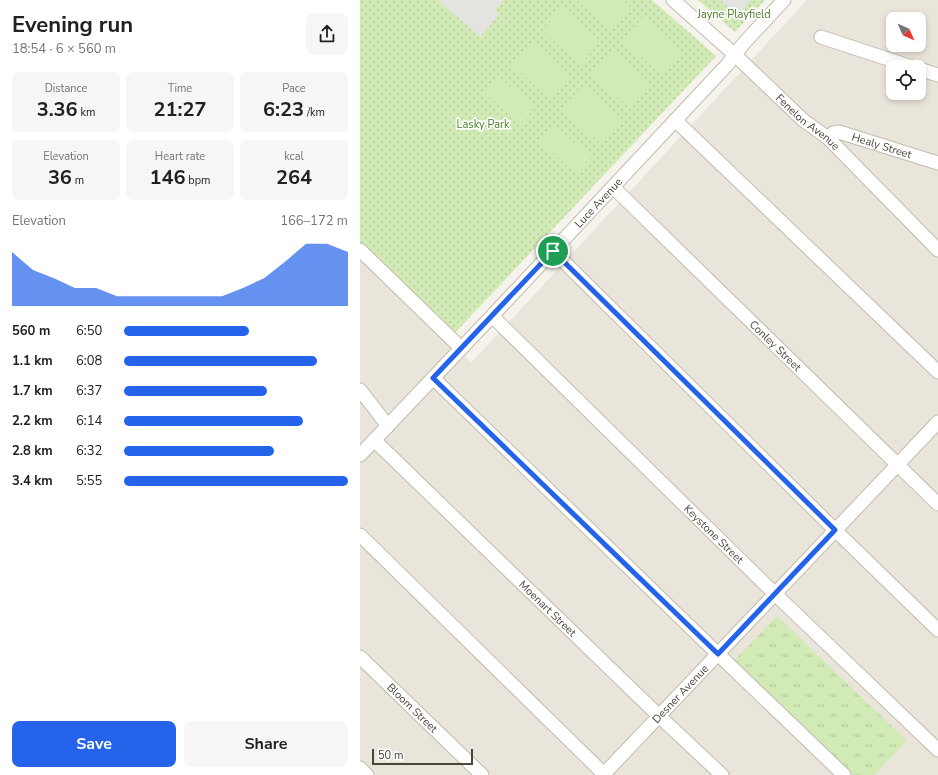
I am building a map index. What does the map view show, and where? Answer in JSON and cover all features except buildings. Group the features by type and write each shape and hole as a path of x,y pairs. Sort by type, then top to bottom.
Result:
{"street":[{"name":"Fenelon Avenue","path":"673,0 735,55 803,120 828,138 938,250"},
{"name":"Luce Avenue","path":"360,455 613,187 784,0"},
{"path":"821,37 891,60"},
{"path":"926,71 938,75"},
{"path":"675,120 938,372"},
{"name":"Healy Street","path":"828,138 833,133 839,132 938,163"},
{"name":"Conley Street","path":"613,187 938,504"},
{"path":"360,250 461,348"},
{"path":"553,251 938,630"},
{"name":"Keystone Street","path":"492,316 775,594 938,750"},
{"path":"433,378 844,775"},
{"path":"360,390 388,426"},
{"name":"Desner Avenue","path":"604,775 938,422"},
{"name":"Moenart Street","path":"374,440 722,775"},
{"path":"360,535 604,775"},
{"name":"Bloom Street","path":"360,657 482,775"},
{"path":"360,768 367,775"}],"shaded area":[{"path":"438,0 504,0 495,10 500,14 480,37"},
{"path":"720,0 751,0 736,15"},
{"path":"807,0 938,0 938,775 360,775 360,257 471,363"}],"green space":[{"name":"Lasky Park","path":"360,0 652,0 716,56 453,335 360,245"},
{"path":"576,0 623,0 631,7 610,30"},
{"name":"Jayne Playfield","path":"698,0 765,0 735,32"},
{"path":"562,8 601,41 580,65 542,31"},
{"path":"643,17 681,51 661,75 622,40"},
{"path":"532,42 570,75 550,99 511,65"},
{"path":"612,51 651,85 630,109 592,75"},
{"path":"499,76 535,108 520,125 484,93"},
{"path":"582,86 621,120 600,143 561,109"},
{"path":"555,125 591,157 576,174 540,142"},
{"path":"777,616 907,741 874,775 850,775 733,662"}],"route":[{"path":"553,251 835,530 718,654 433,378 553,251"}]}
